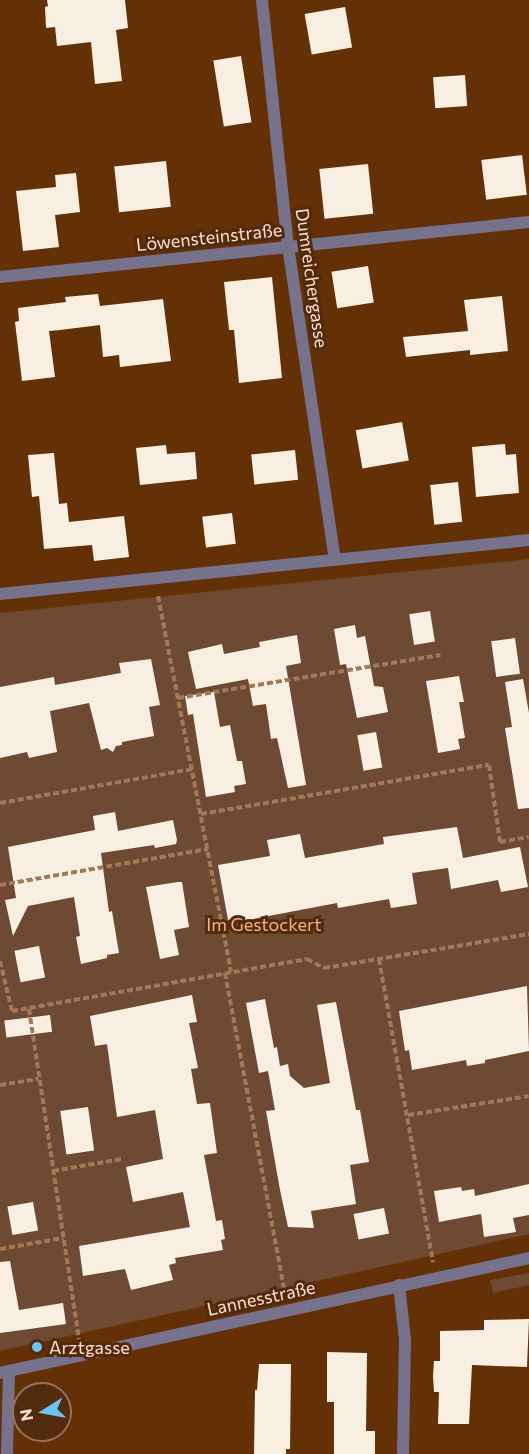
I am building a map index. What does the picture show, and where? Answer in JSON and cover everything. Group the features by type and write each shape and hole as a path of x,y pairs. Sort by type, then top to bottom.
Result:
{"street":[{"name":"Dumreichergasse","path":"262,0 288,246 335,560"},
{"name":"Löwensteinstraße","path":"0,277 529,222"},
{"path":"0,594 529,540"},
{"name":"Lannesstraße","path":"5,1372 529,1258"},
{"path":"399,1285 405,1339 402,1454"},
{"path":"5,1372 8,1454"}],"path":[{"path":"154,577 231,972"},
{"path":"178,698 440,655"},
{"path":"201,814 489,765 500,842 529,837"},
{"path":"0,803 192,769"},
{"path":"0,885 207,849"},
{"path":"0,961 12,1011 307,959 324,968 529,934"},
{"path":"379,959 435,1277"},
{"path":"225,973 287,1310"},
{"path":"29,1009 82,1356"},
{"path":"0,1085 39,1079"},
{"path":"408,1115 529,1096"},
{"path":"53,1171 122,1159"},
{"path":"0,1249 63,1238"}],"green space":[{"name":"Im Gestockert","path":"529,559 529,1234 0,1351 0,613"},
{"path":"529,1273 529,1285 493,1293 490,1280"}],"building":[{"path":"47,0 125,0 128,28 116,30 122,81 95,84 91,42 57,46 55,27 46,28"},
{"path":"345,7 352,47 312,54 305,14"},
{"path":"241,56 251,122 224,127 213,60"},
{"path":"465,75 467,106 435,108 433,77"},
{"path":"522,155 527,195 486,200 481,160"},
{"path":"166,161 171,207 119,212 114,166"},
{"path":"368,164 373,214 324,219 319,169"},
{"path":"76,173 80,212 55,215 59,247 23,251 16,191 56,187 55,175"},
{"path":"368,266 374,303 337,308 331,272"},
{"path":"272,277 282,378 239,383 234,330 229,330 224,282"},
{"path":"98,294 100,306 163,299 171,361 120,367 119,355 103,357 100,325 49,331 55,377 22,381 15,322 19,321 18,308 66,302 65,297"},
{"path":"502,296 508,351 470,355 470,350 406,357 403,337 468,331 464,300"},
{"path":"402,422 409,460 362,469 356,430"},
{"path":"505,444 506,455 516,454 519,493 476,497 472,447"},
{"path":"166,445 167,454 195,452 197,479 140,485 136,448"},
{"path":"295,450 298,480 254,484 251,455"},
{"path":"54,453 59,504 67,503 69,522 124,516 129,557 94,561 92,545 44,549 39,496 32,497 28,455"},
{"path":"458,482 462,522 434,525 430,485"},
{"path":"232,513 236,544 206,547 202,517"},
{"path":"430,611 435,642 414,645 409,614"},
{"path":"355,625 357,638 365,636 374,686 383,687 388,712 357,718 346,664 340,665 334,629"},
{"path":"297,635 301,663 286,666 306,785 288,788 277,738 271,739 266,704 253,706 248,679 196,689 188,652 222,644 224,654 260,647 259,642"},
{"path":"515,638 520,674 496,677 491,641"},
{"path":"151,659 160,705 149,707 154,736 122,742 122,745 116,746 113,752 107,748 101,750 89,703 50,711 57,752 29,758 27,752 0,758 0,687 54,677 55,685 121,673 119,663"},
{"path":"459,676 464,702 459,702 465,738 458,739 460,749 438,753 426,681"},
{"path":"523,679 529,713 529,808 518,809 505,728 512,727 505,682"},
{"path":"214,692 220,727 230,725 237,761 242,761 246,784 234,786 235,792 206,797 193,714 188,715 185,696"},
{"path":"376,732 382,767 364,771 357,735"},
{"path":"115,812 118,831 173,820 177,840 176,844 155,848 154,845 101,853 109,912 112,911 119,953 81,964 76,937 80,936 74,897 28,906 13,936 5,900 16,898 8,847 95,830 93,816"},
{"path":"457,827 463,858 520,847 528,887 501,892 498,880 451,889 448,868 412,873 417,904 391,908 389,899 338,908 337,903 237,922 237,918 228,920 218,865 270,856 267,840 300,834 305,858 384,844 383,837"},
{"path":"182,882 189,927 174,930 179,955 160,959 146,887"},
{"path":"39,946 45,977 21,982 14,951"},
{"path":"527,986 529,1051 467,1066 466,1060 412,1070 409,1050 405,1051 399,1011"},
{"path":"192,995 197,1022 189,1023 198,1068 191,1069 197,1104 210,1103 217,1153 204,1155 216,1221 222,1220 225,1239 221,1240 223,1250 175,1258 176,1263 169,1265 173,1280 131,1290 125,1269 83,1276 79,1246 190,1227 183,1192 133,1202 126,1167 163,1159 155,1110 117,1117 107,1044 95,1046 90,1016"},
{"path":"265,999 274,1048 277,1047 280,1066 288,1064 290,1076 304,1088 330,1083 317,1005 336,1002 356,1110 360,1110 369,1162 350,1165 356,1204 311,1211 314,1228 288,1227 280,1190 266,1111 275,1110 268,1071 259,1073 246,1003"},
{"path":"50,1015 52,1032 6,1037 4,1021"},
{"path":"88,1107 94,1151 66,1154 60,1111"},
{"path":"529,1184 529,1215 513,1218 516,1232 484,1237 481,1214 439,1222 434,1191 461,1187 462,1191 474,1189 475,1196"},
{"path":"33,1202 38,1231 12,1235 7,1207"},
{"path":"384,1208 389,1234 359,1239 354,1214"},
{"path":"10,1261 19,1310 63,1303 66,1324 0,1333 0,1262"},
{"path":"529,1319 527,1367 472,1365 469,1424 438,1424 439,1392 434,1392 433,1376 434,1361 440,1361 440,1331 484,1330 484,1320"},
{"path":"327,1352 367,1353 366,1431 375,1431 375,1454 334,1454 334,1402 327,1402"},
{"path":"259,1364 291,1364 290,1449 286,1449 286,1454 254,1454 255,1390 257,1390"}],"place":[{"name":"Arztgasse","path":"37,1347"}]}
